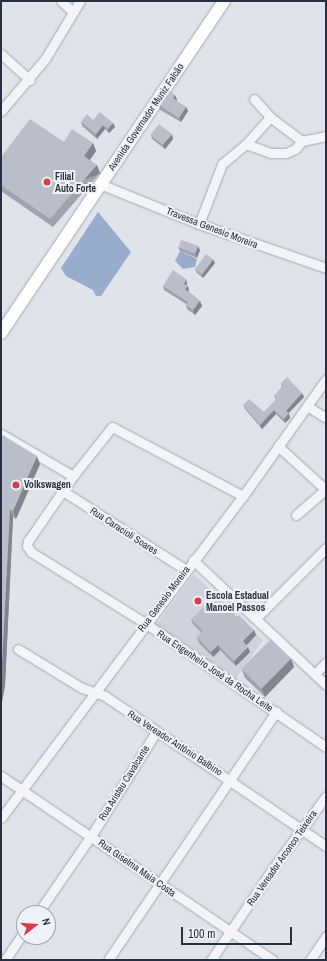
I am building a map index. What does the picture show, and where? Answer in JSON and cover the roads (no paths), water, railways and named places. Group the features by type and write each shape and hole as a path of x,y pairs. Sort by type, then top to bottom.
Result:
{"main road":[{"name":"Avenida Governador Muniz Falcão","path":"1,333 224,1"}],"street":[{"path":"61,1 72,11"},
{"path":"1,111 30,80 72,11 80,1"},
{"path":"1,54 30,80"},
{"path":"254,99 270,117 302,141"},
{"path":"199,224 222,164 246,144 270,117"},
{"path":"246,144 271,153 286,153 295,148 302,141 326,136"},
{"name":"Travessa Genesio Moreira","path":"100,184 199,224 326,268"},
{"name":"Rua Genesio Moreira","path":"1,818 145,623 242,496 326,379"},
{"path":"307,406 326,418"},
{"path":"63,491 112,427 116,427 242,496"},
{"path":"1,434 74,476"},
{"path":"278,446 326,489 296,515"},
{"name":"Rua Engenheiro José da Rocha Leite","path":"63,491 28,541 31,552 145,623 326,747"},
{"name":"Rua Caracioli Soares","path":"63,491 186,570"},
{"path":"256,618 326,548"},
{"path":"193,560 326,685"},
{"name":"Rua Vereador Antônio Balbino","path":"18,649 82,688 105,696 156,732 231,779 326,846"},
{"path":"315,674 326,662"},
{"path":"108,960 158,884 276,712"},
{"name":"Rua Aristeu Cavalcante","path":"44,905 91,836 156,732"},
{"name":"Rua Giselma Maia Costa","path":"1,776 91,836 158,884 273,960"},
{"name":"Rua Vereador Arconco Teixeira","path":"211,960 326,796"},
{"path":"310,960 326,936"},
{"path":"5,960 16,944"}],"water":[{"path":"98,212 131,252 101,296 96,296 93,290 66,276 61,268"},
{"path":"180,251 197,259 195,267 183,269 175,261"}],"place":[{"name":"Filial Auto Forte","path":"47,182"},
{"name":"Volkswagen","path":"16,485"},
{"name":"Escola Estadual Manoel Passos","path":"198,601"}]}
